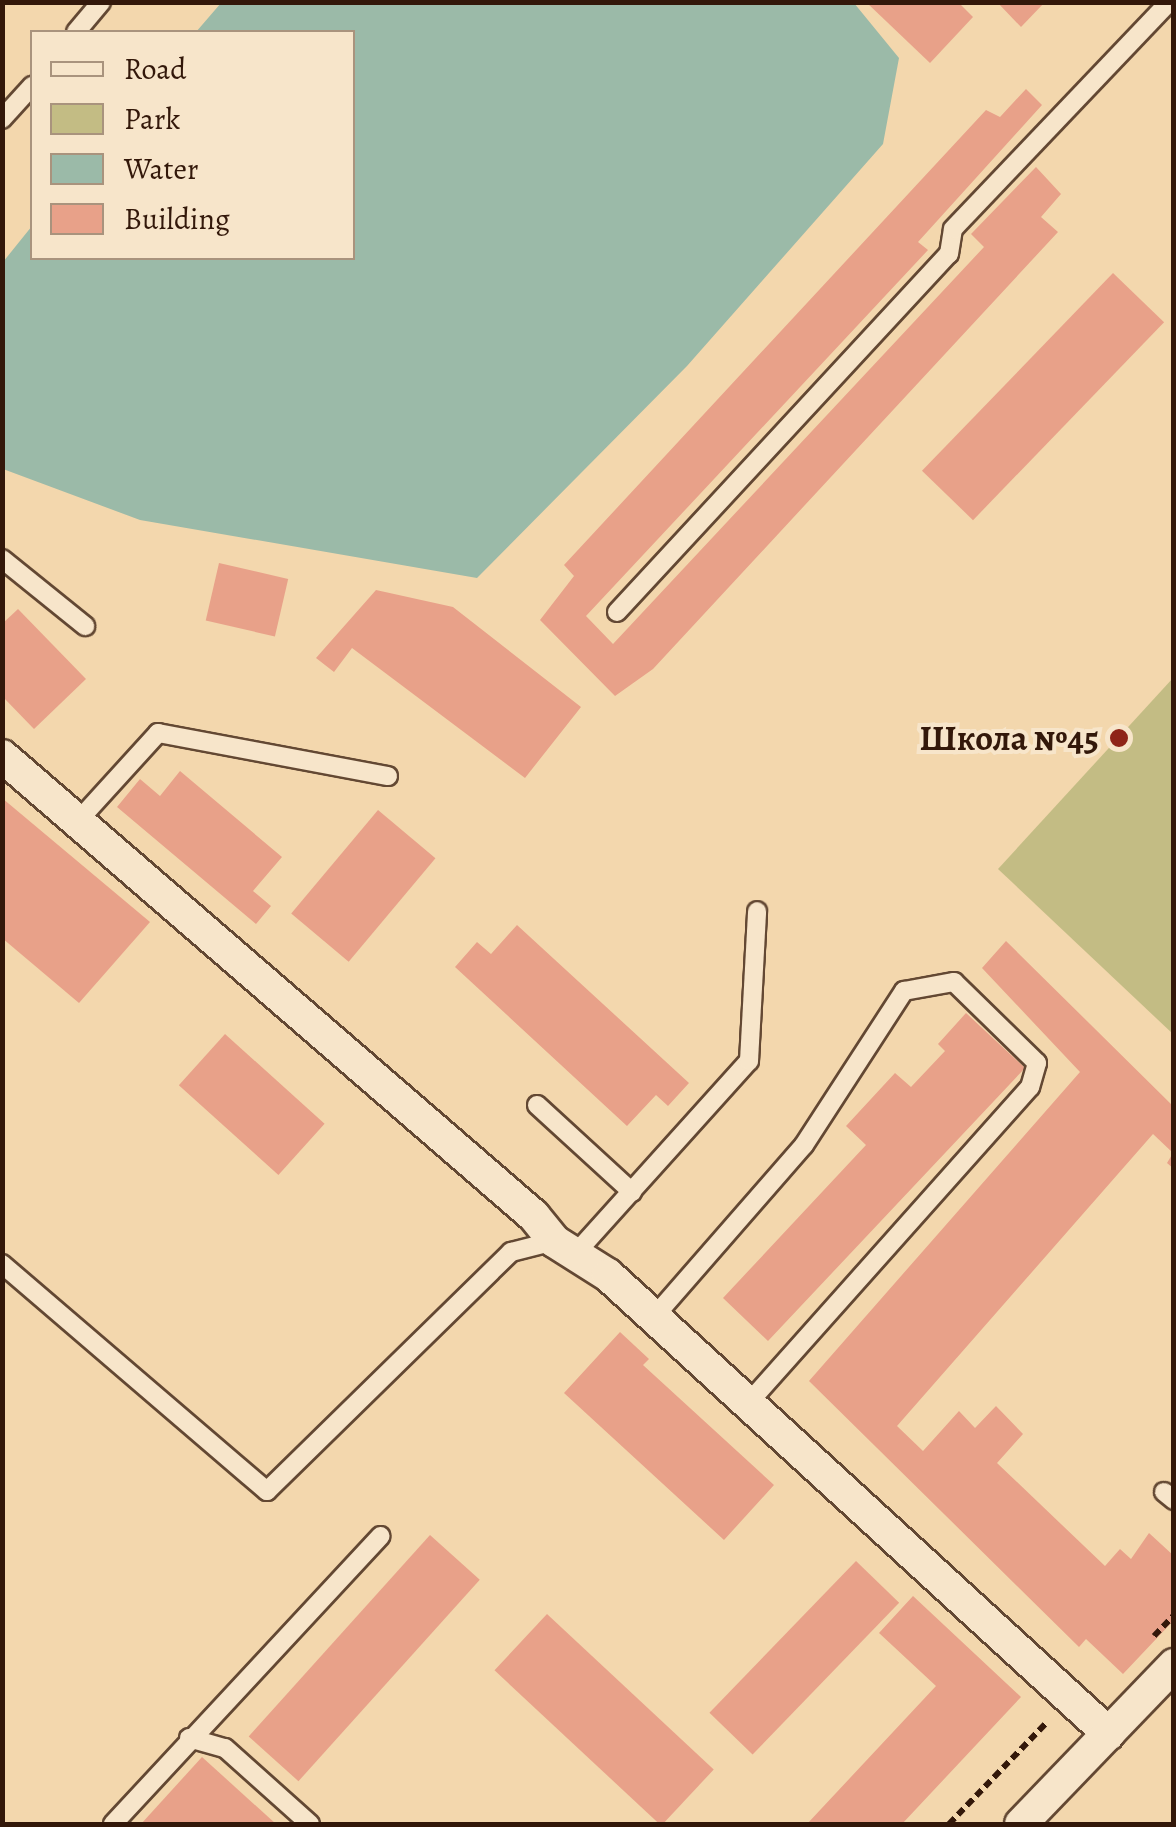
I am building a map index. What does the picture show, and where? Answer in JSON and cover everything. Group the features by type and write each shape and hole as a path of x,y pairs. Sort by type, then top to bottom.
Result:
{"street":[{"path":"2,756 565,1247 654,1316 1109,1734"},
{"path":"1021,1824 1174,1665"}],"lane":[{"path":"78,30 101,2"},
{"path":"618,612 949,254 953,229 1169,2"},
{"path":"2,119 30,88"},
{"path":"2,560 85,626"},
{"path":"78,821 158,733 388,776"},
{"path":"2,1264 267,1491 511,1252 565,1247 632,1192 749,1061 757,911"},
{"path":"654,1316 804,1145 904,991 954,982 1036,1063 1030,1087 748,1404"},
{"path":"537,1105 632,1192"},
{"path":"113,1824 381,1536"},
{"path":"190,1738 225,1748 310,1824"}],"green space":[{"name":"Школа №45","path":"1173,678 1173,1034 998,869"}],"water":[{"path":"221,3 854,3 899,58 883,144 687,366 477,578 140,520 3,469 3,262 30,228 30,260 355,260 355,30 198,30"}],"building":[{"path":"866,2 958,2 973,17 930,63"},
{"path":"997,2 1045,2 1021,27"},
{"path":"1026,89 1042,105 918,242 928,250 586,616 613,644 984,247 971,234 1036,167 1061,194 1041,217 1058,232 653,669 615,696 540,620 574,576 564,565 986,110 1000,117"},
{"path":"1113,273 1164,322 973,520 922,471"},
{"path":"219,563 288,579 275,636 206,620"},
{"path":"376,590 453,607 581,707 525,778 352,648 334,672 316,658"},
{"path":"18,609 86,679 34,729 2,696 2,624"},
{"path":"180,771 282,857 253,891 271,906 256,924 117,807 140,779 160,796"},
{"path":"2,798 150,922 79,1003 2,938"},
{"path":"378,810 435,858 349,962 291,913"},
{"path":"517,925 689,1083 668,1106 656,1095 627,1126 455,967 477,942 491,954"},
{"path":"1006,941 1174,1107 1174,1169 1167,1163 1173,1153 1153,1134 897,1426 923,1451 959,1411 975,1428 996,1406 1023,1434 997,1463 1105,1566 1120,1549 1131,1559 1149,1533 1174,1556 1174,1620 1123,1674 1086,1639 1079,1647 809,1381 1080,1072 982,968"},
{"path":"966,1013 1025,1068 768,1341 723,1298 866,1145 846,1126 895,1073 911,1087 945,1051 938,1044"},
{"path":"225,1034 325,1124 278,1175 179,1085"},
{"path":"620,1332 649,1359 643,1365 774,1485 724,1540 564,1393"},
{"path":"430,1535 480,1580 298,1781 249,1736"},
{"path":"856,1561 899,1603 753,1754 709,1713"},
{"path":"913,1596 1021,1697 902,1824 807,1824 936,1686 879,1633"},
{"path":"547,1614 714,1769 659,1824 494,1670"},
{"path":"202,1757 276,1824 141,1824"}],"place":[{"name":"Школа №45","path":"1119,738"}]}
